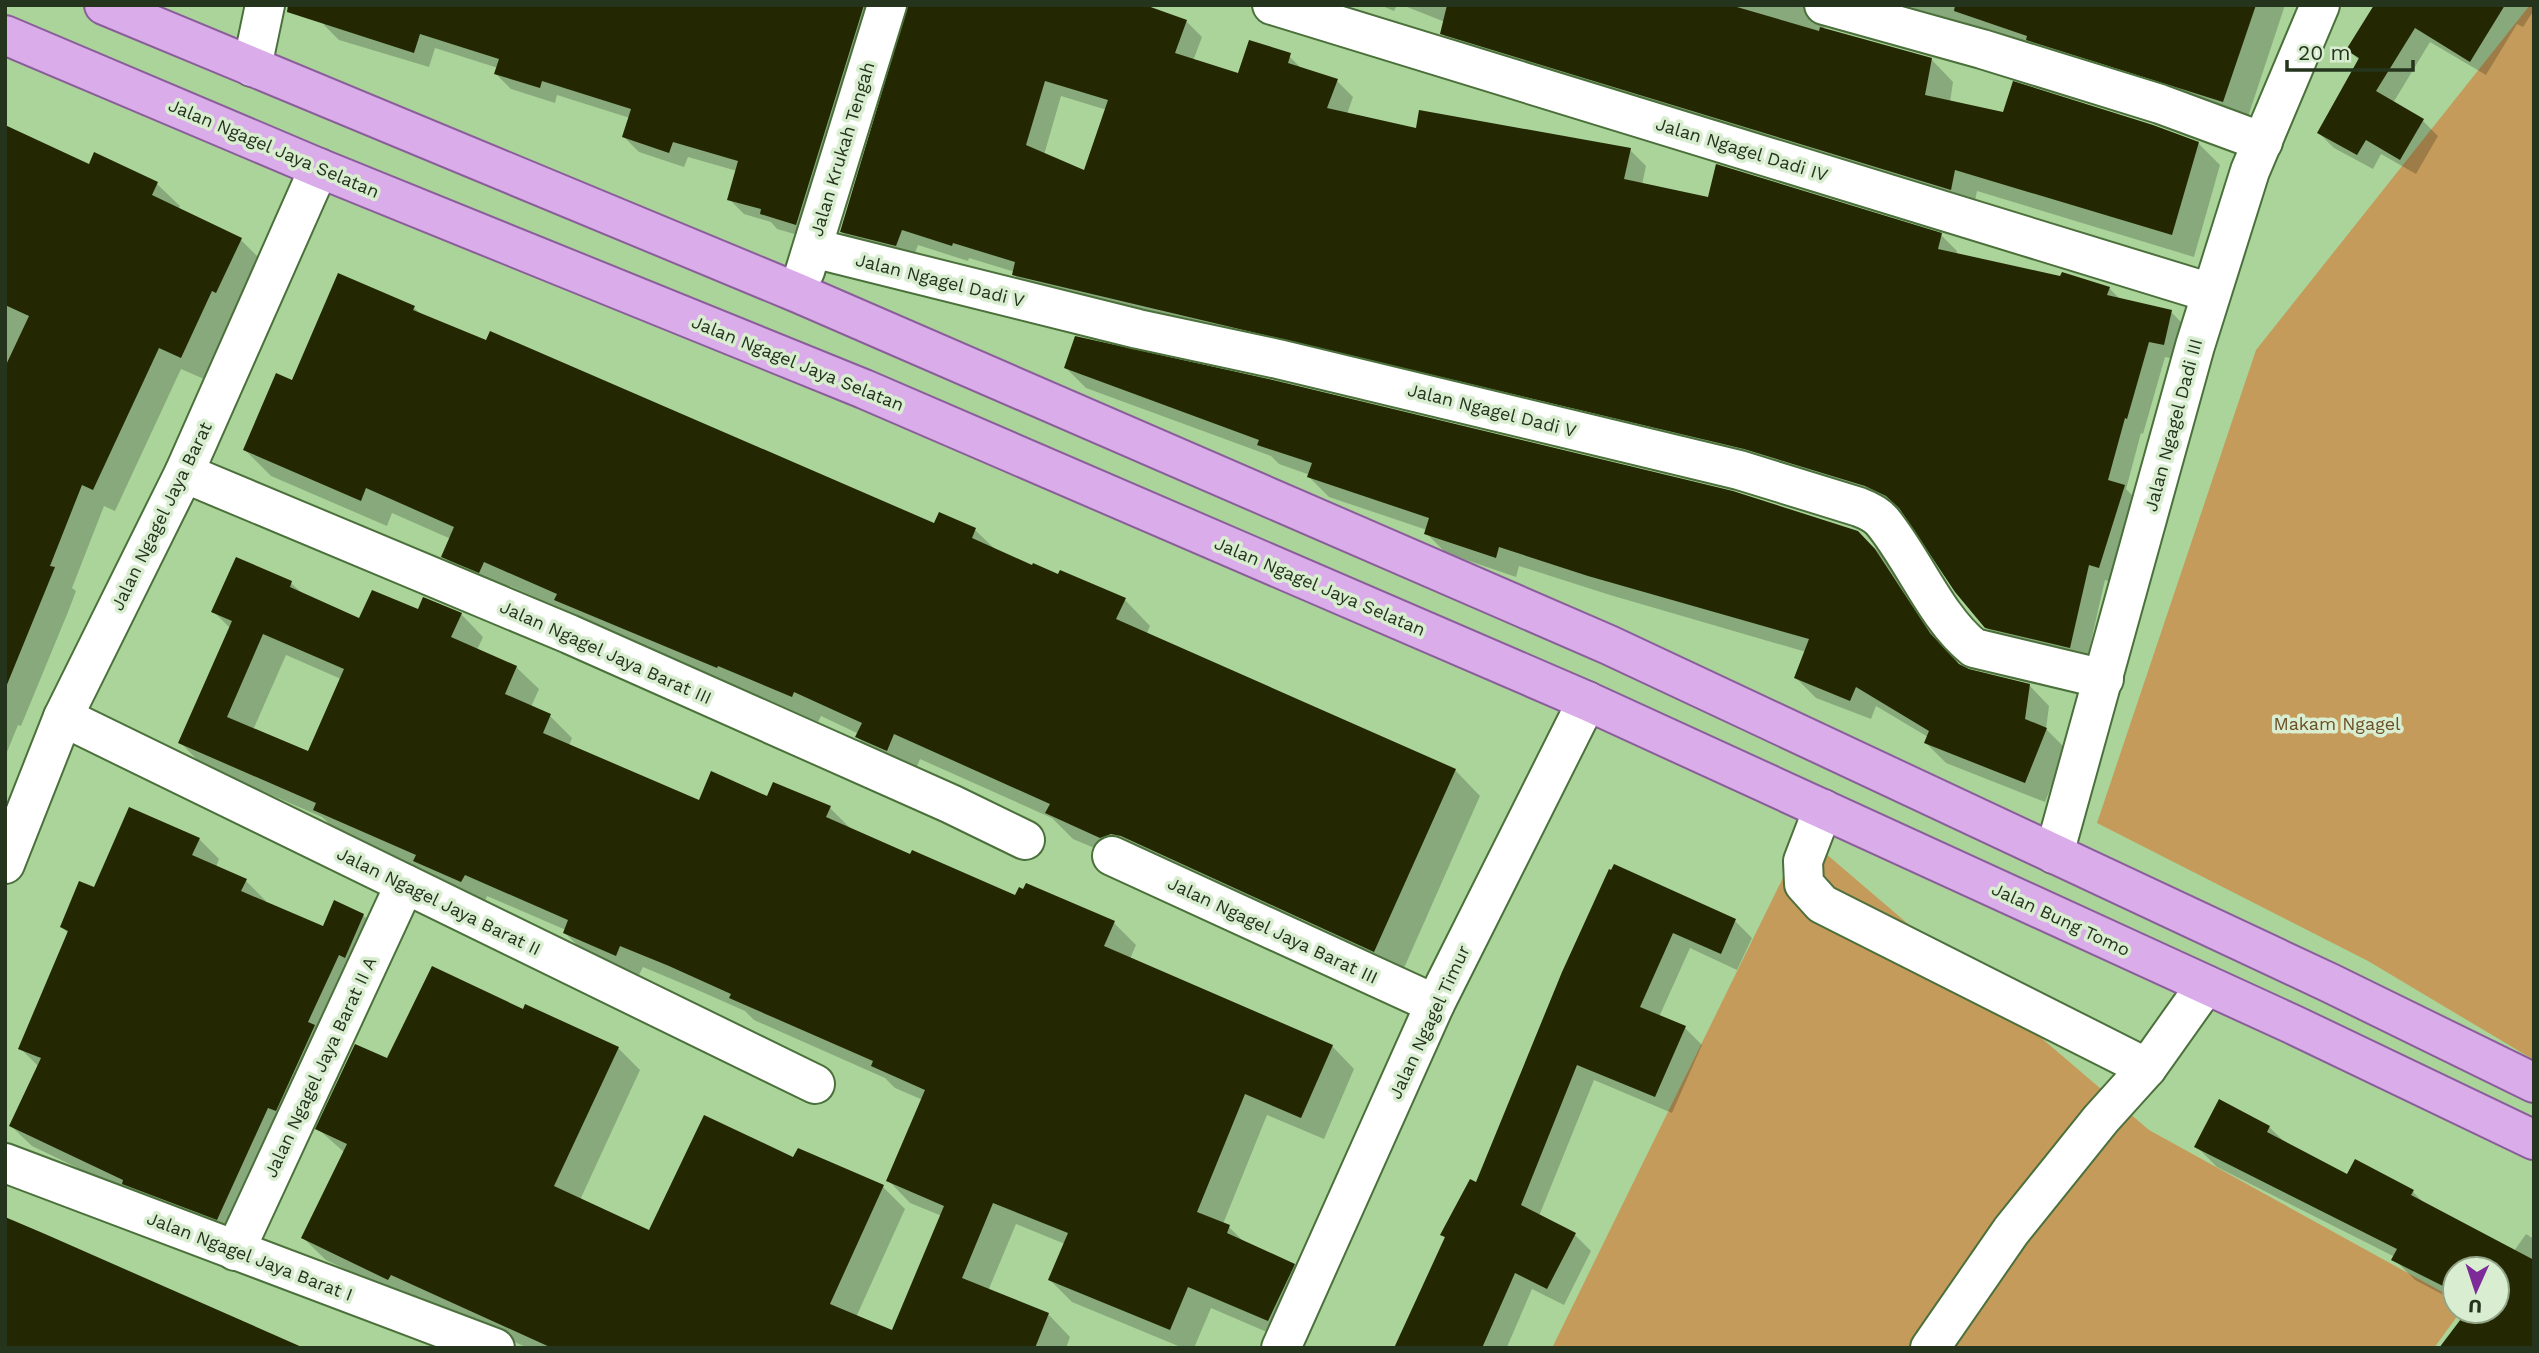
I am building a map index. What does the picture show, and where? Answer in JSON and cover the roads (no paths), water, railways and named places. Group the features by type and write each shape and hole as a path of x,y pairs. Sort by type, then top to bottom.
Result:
{"main road":[{"path":"104,5 798,293 1609,645 2330,983 2534,1083"},
{"name":"Jalan Ngagel Jaya Selatan","path":"5,35 319,168 864,389 1587,701"},
{"path":"1094,488 1119,432"},
{"name":"Jalan Bung Tomo","path":"1587,701 2206,985 2534,1140"}],"street":[{"path":"252,67 265,5"},
{"name":"Jalan Krukah Tengah","path":"798,293 887,5"},
{"name":"Jalan Ngagel Dadi IV","path":"1272,5 2211,293"},
{"path":"1824,5 1995,53 2160,104 2263,142"},
{"name":"Jalan Ngagel Dadi III","path":"2054,854 2211,293 2250,171 2320,5"},
{"name":"Jalan Ngagel Jaya Barat","path":"5,864 63,717 184,474 319,168"},
{"name":"Jalan Ngagel Dadi V","path":"813,248 1138,329 1305,365 1739,470 1859,507 1882,521 1929,593 1974,648 2104,679"},
{"name":"Jalan Ngagel Jaya Barat III","path":"184,474 569,634 1025,839"},
{"name":"Jalan Ngagel Timur","path":"1281,1348 1435,1004 1587,701"},
{"name":"Jalan Ngagel Jaya Barat II","path":"63,717 815,1084"},
{"path":"1823,809 1803,862 1804,884 1822,904 2147,1068"},
{"name":"Jalan Ngagel Jaya Barat III","path":"1112,856 1435,1004"},
{"name":"Jalan Ngagel Jaya Barat II A","path":"235,1251 405,884"},
{"path":"1930,1348 2011,1231 2101,1119 2147,1068 2206,985"},
{"name":"Jalan Ngagel Jaya Barat I","path":"5,1163 495,1348"}],"park label":[{"name":"Makam Ngagel","path":"2337,723"}]}
